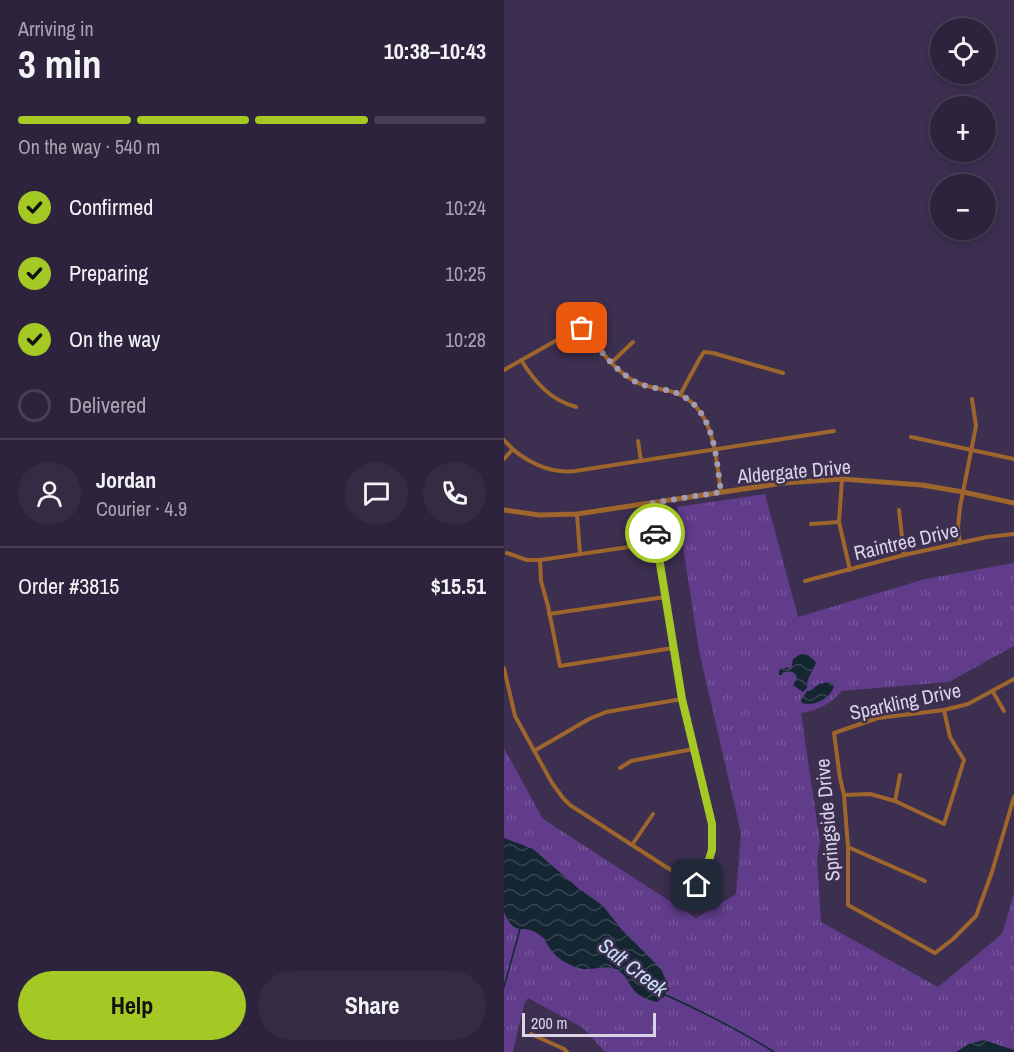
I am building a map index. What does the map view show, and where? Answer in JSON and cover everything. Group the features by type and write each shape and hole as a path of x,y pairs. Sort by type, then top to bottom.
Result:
{"street":[{"path":"504,370 578,328 582,328 624,374 647,386 680,395 693,403 704,417 711,436 721,492"},
{"path":"612,362 633,342"},
{"path":"680,395 704,352 783,373"},
{"path":"521,360 547,393 561,402 576,407"},
{"path":"960,543 958,528 976,426 972,399"},
{"path":"504,440 512,450 544,467 560,471 594,469 834,431"},
{"path":"911,436 1014,459"},
{"path":"638,441 641,461"},
{"path":"504,459 512,450"},
{"path":"842,479 839,522 850,570"},
{"name":"Aldergate Drive","path":"504,510 539,515 577,514 783,483 842,479 922,485 1014,503"},
{"path":"504,668 515,716 552,783 563,798 570,805 697,885 706,869 712,850 712,824 682,699 656,543 652,503"},
{"path":"899,510 904,555"},
{"path":"577,514 580,554"},
{"path":"811,524 839,522"},
{"name":"Raintree Drive","path":"805,581 904,555 1014,534"},
{"path":"507,553 527,560 540,560 656,543"},
{"path":"540,560 541,581 560,666 673,648"},
{"path":"549,614 665,597"},
{"name":"Sparkling Drive","path":"834,733 878,718 944,710 968,704 1014,679"},
{"path":"993,692 1004,711"},
{"path":"534,751 589,719 606,712 682,699"},
{"path":"844,795 870,794 895,801 944,824 964,760 950,737 944,710"},
{"name":"Springside Drive","path":"834,733 844,795 848,847 848,905 935,953 976,916 992,872 1014,797"},
{"path":"620,768 631,761 693,749"},
{"path":"895,801 900,775"},
{"path":"632,845 653,814"},
{"path":"848,847 925,881"},
{"path":"531,1034 567,1052"}],"green space":[{"path":"765,494 798,617 925,579 1014,563 1014,646 949,682 842,691 824,706 801,713 820,842 817,859 821,922 938,987 1002,934 1014,894 1014,1052 605,1052 583,1028 528,998 524,1004 513,1052 504,1052 504,748 543,819 696,918 736,894 741,833 699,651 677,507"}],"water":[{"path":"801,654 808,655 816,662 807,688 803,692 793,685 797,678 793,672 779,675 781,668 787,667 791,670 793,659"},
{"path":"828,682 834,685 830,694 812,704 802,703 801,700 807,691"},
{"path":"504,838 533,849 578,888 603,906 622,930 661,969 667,983 665,996 657,1002 644,997 635,991 621,973 614,969 605,967 582,969 569,964 554,954 540,935 512,925 504,912"},
{"path":"984,1040 1014,1050 1014,1052 956,1052 969,1044"}],"waterway":[{"path":"504,987 520,929"},
{"name":"Salt Creek","path":"666,995 748,1036 774,1052"}],"way so far":[{"path":"582,328 624,374 647,386 680,395 693,403 704,417 711,436 721,492 652,503 655,533"}],"route":[{"path":"655,533 682,699 712,824 712,850 706,869 697,885"}]}
